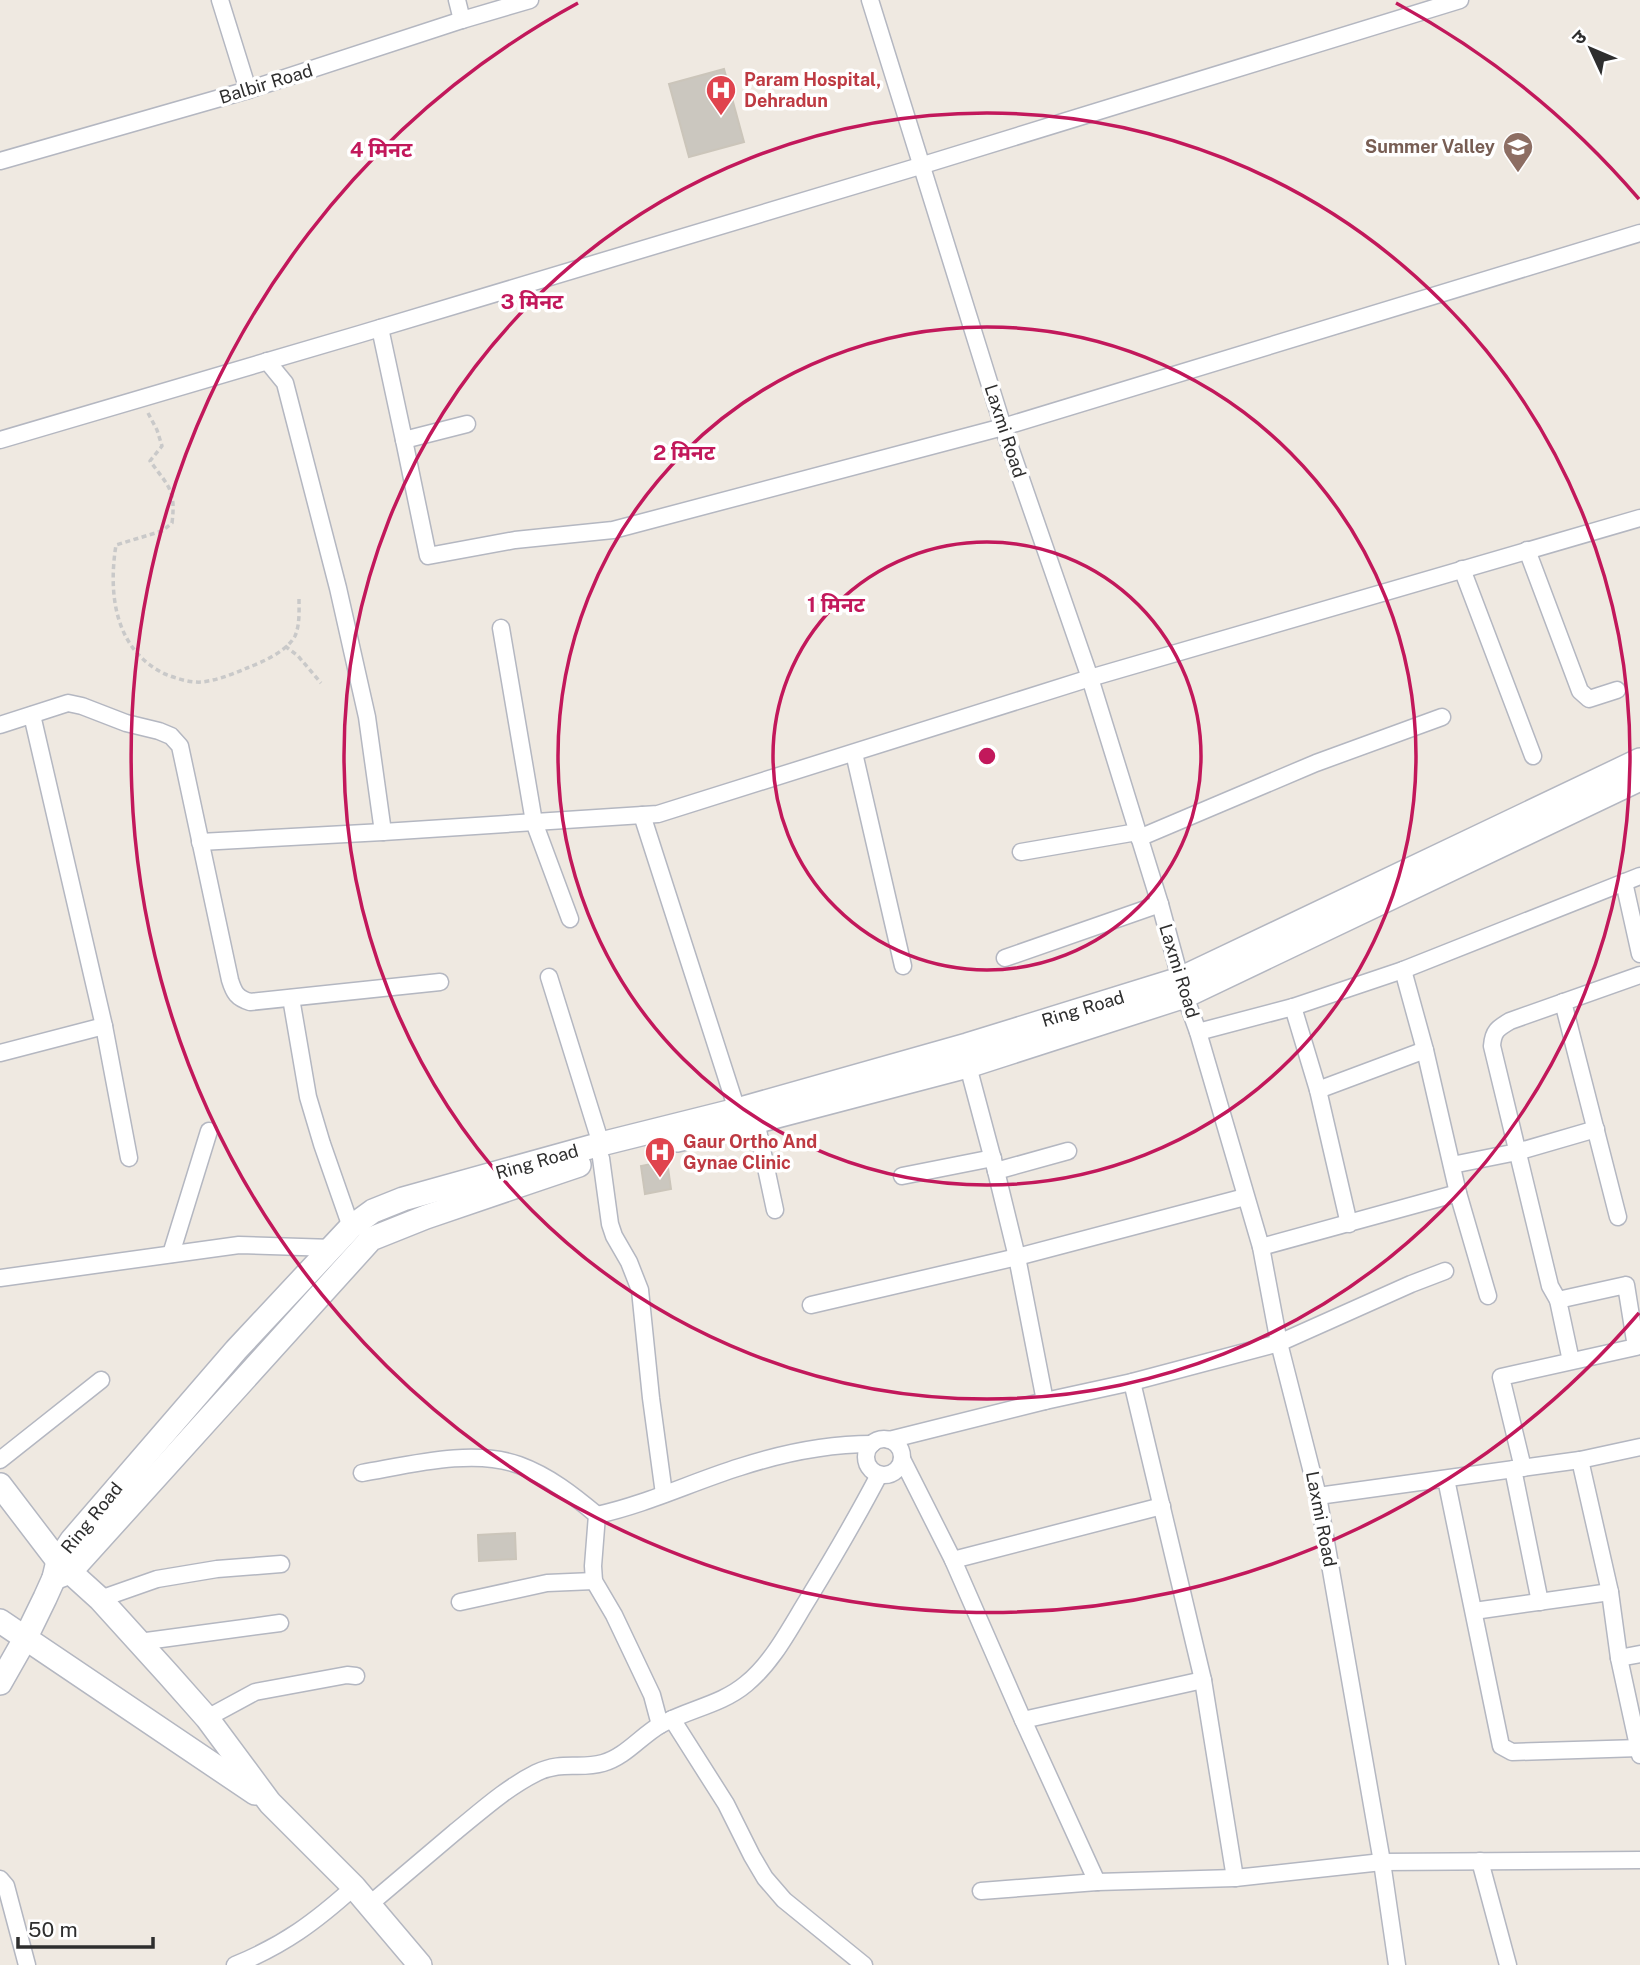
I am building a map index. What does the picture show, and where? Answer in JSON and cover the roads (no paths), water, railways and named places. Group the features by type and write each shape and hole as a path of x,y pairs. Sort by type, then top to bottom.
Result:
{"street":[{"path":"220,0 248,90"},
{"path":"457,0 462,20"},
{"name":"Balbir Road","path":"0,161 248,90 530,0"},
{"name":"Laxmi Road","path":"870,0 1003,427 1090,678 1261,1247 1279,1343 1318,1496 1382,1862 1397,1965"},
{"path":"0,440 920,166 1460,0"},
{"path":"380,328 428,556 515,540 613,530 1003,427 1640,233"},
{"path":"267,361 285,383 334,575 367,717 383,832"},
{"path":"404,440 467,424"},
{"path":"200,842 659,814 1090,678 1640,518"},
{"path":"1527,550 1580,691 1589,699 1617,690"},
{"path":"1462,569 1533,757"},
{"path":"501,628 534,822 570,919"},
{"path":"0,725 68,703 159,731 171,736 180,746 234,993 241,1000 250,1002 440,982"},
{"path":"32,715 104,1026 129,1158"},
{"path":"1021,852 1138,835 1316,763 1442,717"},
{"path":"854,753 903,966"},
{"name":"Ring Road","path":"746,1115 967,1045 1183,988 1640,760"},
{"name":"Ring Road","path":"61,1570 87,1521 236,1350 351,1227 373,1211 403,1199 746,1115 968,1066 1183,988 1640,779"},
{"path":"642,815 746,1115 775,1210"},
{"path":"1198,1032 1293,1007 1403,970 1640,876"},
{"path":"1624,882 1640,954"},
{"path":"1005,958 1160,904"},
{"path":"1403,970 1425,1050 1458,1193 1488,1296"},
{"path":"1571,1361 1558,1300 1550,1286 1517,1152 1492,1046 1492,1036 1510,1021 1640,975"},
{"path":"550,977 601,1151 610,1224 640,1290 664,1494"},
{"path":"290,998 308,1097 351,1227"},
{"path":"1563,1002 1618,1217"},
{"path":"1293,1007 1318,1090 1349,1224"},
{"path":"0,1053 104,1026"},
{"path":"1318,1090 1425,1050"},
{"path":"968,1066 1017,1257 1045,1401"},
{"path":"1452,1165 1517,1152 1596,1129"},
{"path":"171,1254 209,1131"},
{"name":"Ring Road","path":"61,1570 371,1239 601,1151"},
{"path":"902,1176 1068,1151"},
{"path":"1261,1247 1458,1193"},
{"path":"811,1305 1017,1257 1245,1198"},
{"path":"0,1278 239,1245 332,1248"},
{"path":"902,1459 892,1474 879,1475 870,1468 866,1458 869,1448 877,1440 889,1440 1132,1382 1279,1343 1445,1271"},
{"path":"1540,1602 1501,1377 1636,1347 1626,1284 1558,1300"},
{"path":"0,1460 101,1380"},
{"path":"1132,1382 1203,1680 1235,1878"},
{"path":"889,1440 900,1449 902,1459 953,1560 1097,1882"},
{"path":"362,1473 456,1458 517,1464 545,1477 597,1515 624,1509 740,1467 804,1449 872,1444"},
{"path":"1318,1496 1580,1460 1640,1447"},
{"path":"1446,1479 1501,1746 1512,1752 1640,1751 1619,1658 1610,1592 1580,1460"},
{"path":"235,1965 262,1954 298,1934 321,1916 362,1896 516,1784 554,1766 604,1763 617,1757 666,1722 727,1698 746,1684 760,1671 785,1636 857,1517 879,1475"},
{"path":"0,1485 61,1570 100,1599 206,1718 270,1803 362,1896 420,1965"},
{"path":"953,1560 1162,1506"},
{"path":"597,1515 594,1581 614,1615 666,1722 726,1804 765,1878 784,1900 863,1965"},
{"path":"100,1599 157,1579 217,1569 281,1564"},
{"path":"0,1683 61,1570"},
{"path":"460,1602 547,1583 594,1581"},
{"path":"1474,1611 1610,1592"},
{"path":"0,1621 270,1803"},
{"path":"139,1642 280,1623"},
{"path":"1619,1658 1640,1654"},
{"path":"206,1718 255,1692 347,1675 356,1676"},
{"path":"1023,1720 1203,1680"},
{"path":"981,1891 1097,1882 1235,1878 1382,1862 1640,1860"},
{"path":"1480,1861 1508,1965"},
{"path":"0,1879 6,1886 27,1965"}],"place":[{"name":"Param Hospital, Dehradun","path":"721,117"},
{"name":"Summer Valley","path":"1518,174"},
{"name":"Gaur Ortho And Gynae Clinic","path":"660,1179"}]}
